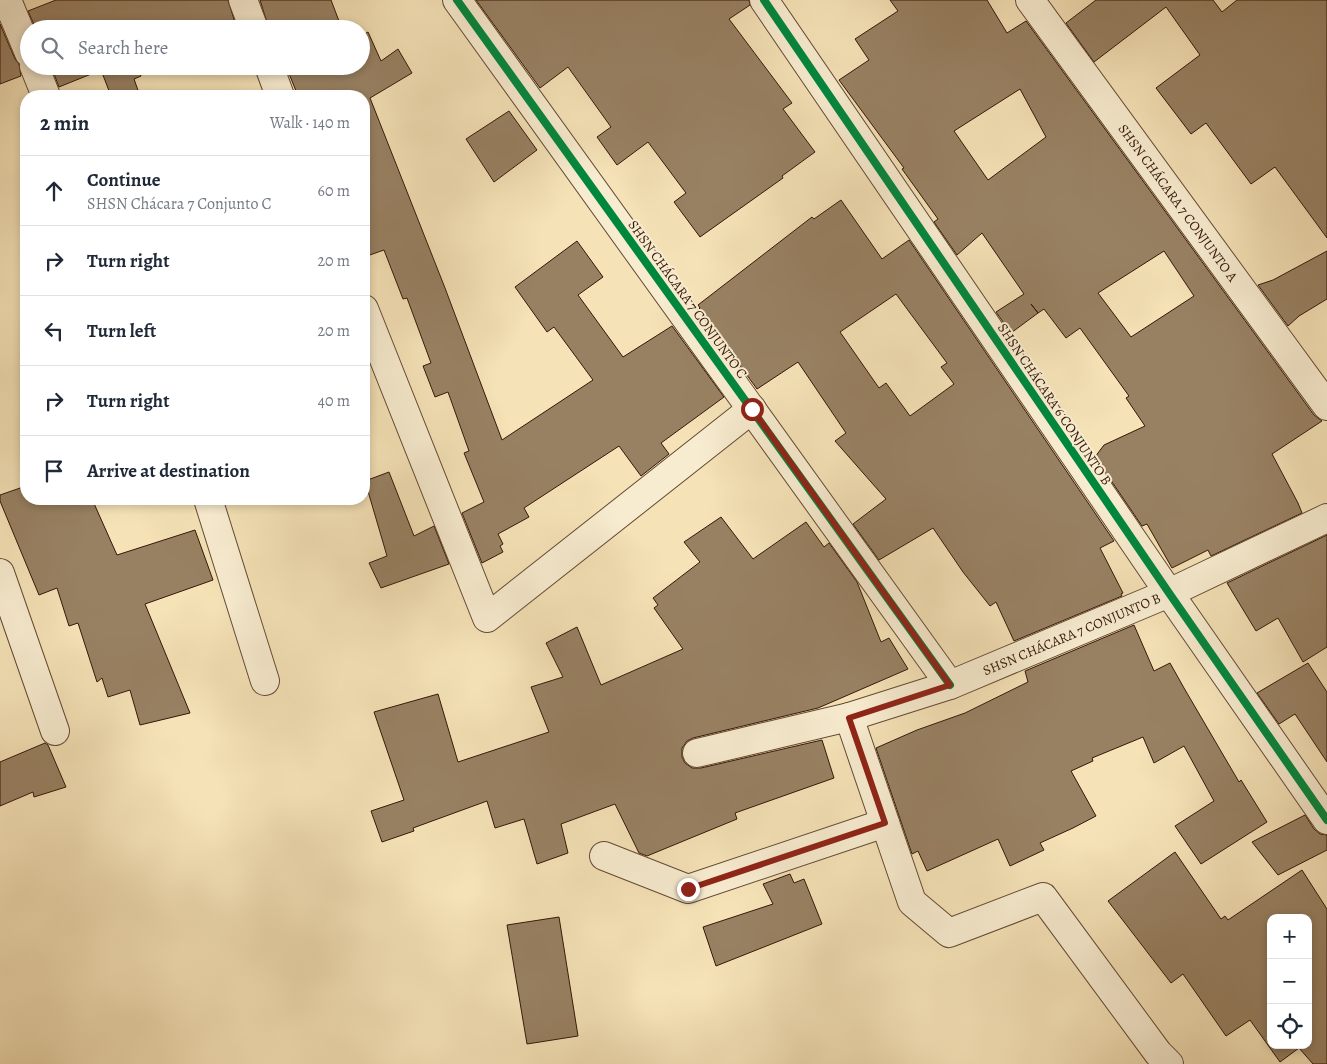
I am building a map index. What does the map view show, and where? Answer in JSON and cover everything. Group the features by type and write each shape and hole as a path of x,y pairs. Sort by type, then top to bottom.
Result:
{"street":[{"path":"7,0 20,31"},
{"path":"243,0 251,20"},
{"name":"SHSN CHÁCARA 7 CONJUNTO C","path":"457,0 950,685"},
{"name":"SHSN CHÁCARA 6 CONJUNTO B","path":"764,0 1169,593 1327,820"},
{"name":"SHSN CHÁCARA 7 CONJUNTO A","path":"1030,0 1327,406"},
{"path":"38,75 44,90"},
{"path":"272,75 278,90"},
{"path":"370,324 487,618 752,409"},
{"path":"210,505 265,681"},
{"name":"SHSN CHÁCARA 7 CONJUNTO B","path":"697,753 849,718 950,685 1169,593 1327,518"},
{"path":"0,573 55,731"},
{"path":"849,718 912,902 949,933 1043,897 1158,1052 1169,1064"},
{"path":"604,856 688,889 885,823"}],"building":[{"path":"56,0 228,0 234,20 32,20 28,11"},
{"path":"260,0 331,0 339,20 266,20"},
{"path":"476,0 749,0 750,5 729,19 792,103 783,109 815,152 782,176 783,178 700,237 674,202 686,193 648,142 617,165 597,137 611,127 568,67 540,88"},
{"path":"890,0 987,0 1007,33 1026,21 1314,415 1322,421 1272,454 1302,513 1211,556 1208,550 1172,568 1147,524 1142,526 1095,457 1104,445 1145,426 1126,398 1129,396 1080,328 1066,338 1044,309 1011,333 996,312 1024,294 982,233 957,255 934,222 938,219 902,169 904,168 839,80 869,60 855,39 898,11","holes":["1020,89 1046,137 988,180 954,131","1164,251 1194,296 1131,337 1098,293"]},
{"path":"1096,0 1213,0 1222,12 1237,0 1327,0 1327,238 1275,167 1251,184 1206,123 1191,134 1156,88 1200,55 1166,7 1094,62 1066,23"},
{"path":"0,24 19,64 21,76 0,84"},
{"path":"370,36 381,61 398,49 412,73 370,98 370,90 296,90 290,75 370,75"},
{"path":"54,75 89,75 59,87"},
{"path":"103,75 141,75 134,79 138,90 109,90"},
{"path":"370,98 445,288 502,440 593,380 554,327 547,332 515,287 577,241 603,277 578,295 623,357 672,326 724,397 661,443 669,454 641,476 619,446 524,508 529,517 498,534 503,544 500,546 503,552 482,563 462,513 484,502 464,453 469,451 448,392 435,397 423,366 431,363 407,298 403,299 384,250 370,255"},
{"path":"509,111 537,150 494,182 466,139"},
{"path":"841,200 882,259 909,240 1114,541 1100,548 1123,593 1121,594 1122,596 1014,641 996,602 990,606 963,572 933,528 879,560 853,524 886,499 835,441 846,433 798,362 757,389 698,305 812,217 814,219","holes":["896,294 947,363 941,367 954,384 910,416 886,383 879,388 840,332"]},
{"path":"1327,251 1327,299 1299,316 1288,326 1258,285 1273,280"},
{"path":"389,472 414,536 434,526 449,564 381,588 369,563 387,556 370,498 370,479"},
{"path":"20,488 20,505 95,505 117,555 195,530 213,580 145,604 190,713 140,725 130,690 108,697 102,678 97,682 78,623 69,626 57,588 39,595 0,501 0,495"},
{"path":"721,517 753,559 806,522 824,547 829,543 857,582 881,642 889,638 908,669 818,708 693,738 687,741 682,748 682,757 685,763 692,768 701,768 822,740 834,778 735,813 737,819 647,856 639,853 615,804 561,824 568,853 537,864 524,819 495,828 487,801 413,828 414,831 382,842 371,811 404,800 374,712 438,694 458,762 549,732 531,687 563,677 546,643 577,627 601,685 683,649 654,608 658,605 653,598 700,562 684,542"},
{"path":"1327,535 1327,647 1303,662 1278,618 1256,631 1227,583"},
{"path":"1134,625 1154,671 1170,663 1239,782 1241,780 1267,822 1201,864 1175,826 1214,801 1184,746 1154,763 1143,737 1092,758 1093,761 1071,771 1096,816 1040,843 1044,850 1010,866 998,839 927,871 918,851 912,854 876,748 917,730 965,713 1028,682 1025,671"},
{"path":"1308,663 1327,692 1327,762 1295,714 1279,724 1257,693"},
{"path":"45,743 48,745 66,787 34,797 33,792 0,806 0,762"},
{"path":"1305,815 1314,829 1320,834 1327,835 1327,850 1278,875 1252,842"},
{"path":"1175,852 1221,919 1225,916 1228,920 1302,870 1327,909 1327,1064 1313,1064 1300,1049 1312,1049 1312,914 1267,914 1267,1044 1250,1020 1226,1036 1183,974 1171,983 1108,901"},
{"path":"790,874 794,883 804,879 822,924 716,966 703,927 773,904 763,884"},
{"path":"559,917 578,1036 527,1044 507,925"},
{"path":"1271,1049 1298,1049 1280,1062"}],"cycle path":[{"path":"457,0 950,685"},
{"path":"764,0 1169,593 1327,820"}],"route":[{"path":"688,889 885,823 849,718 950,685 752,409"}]}
